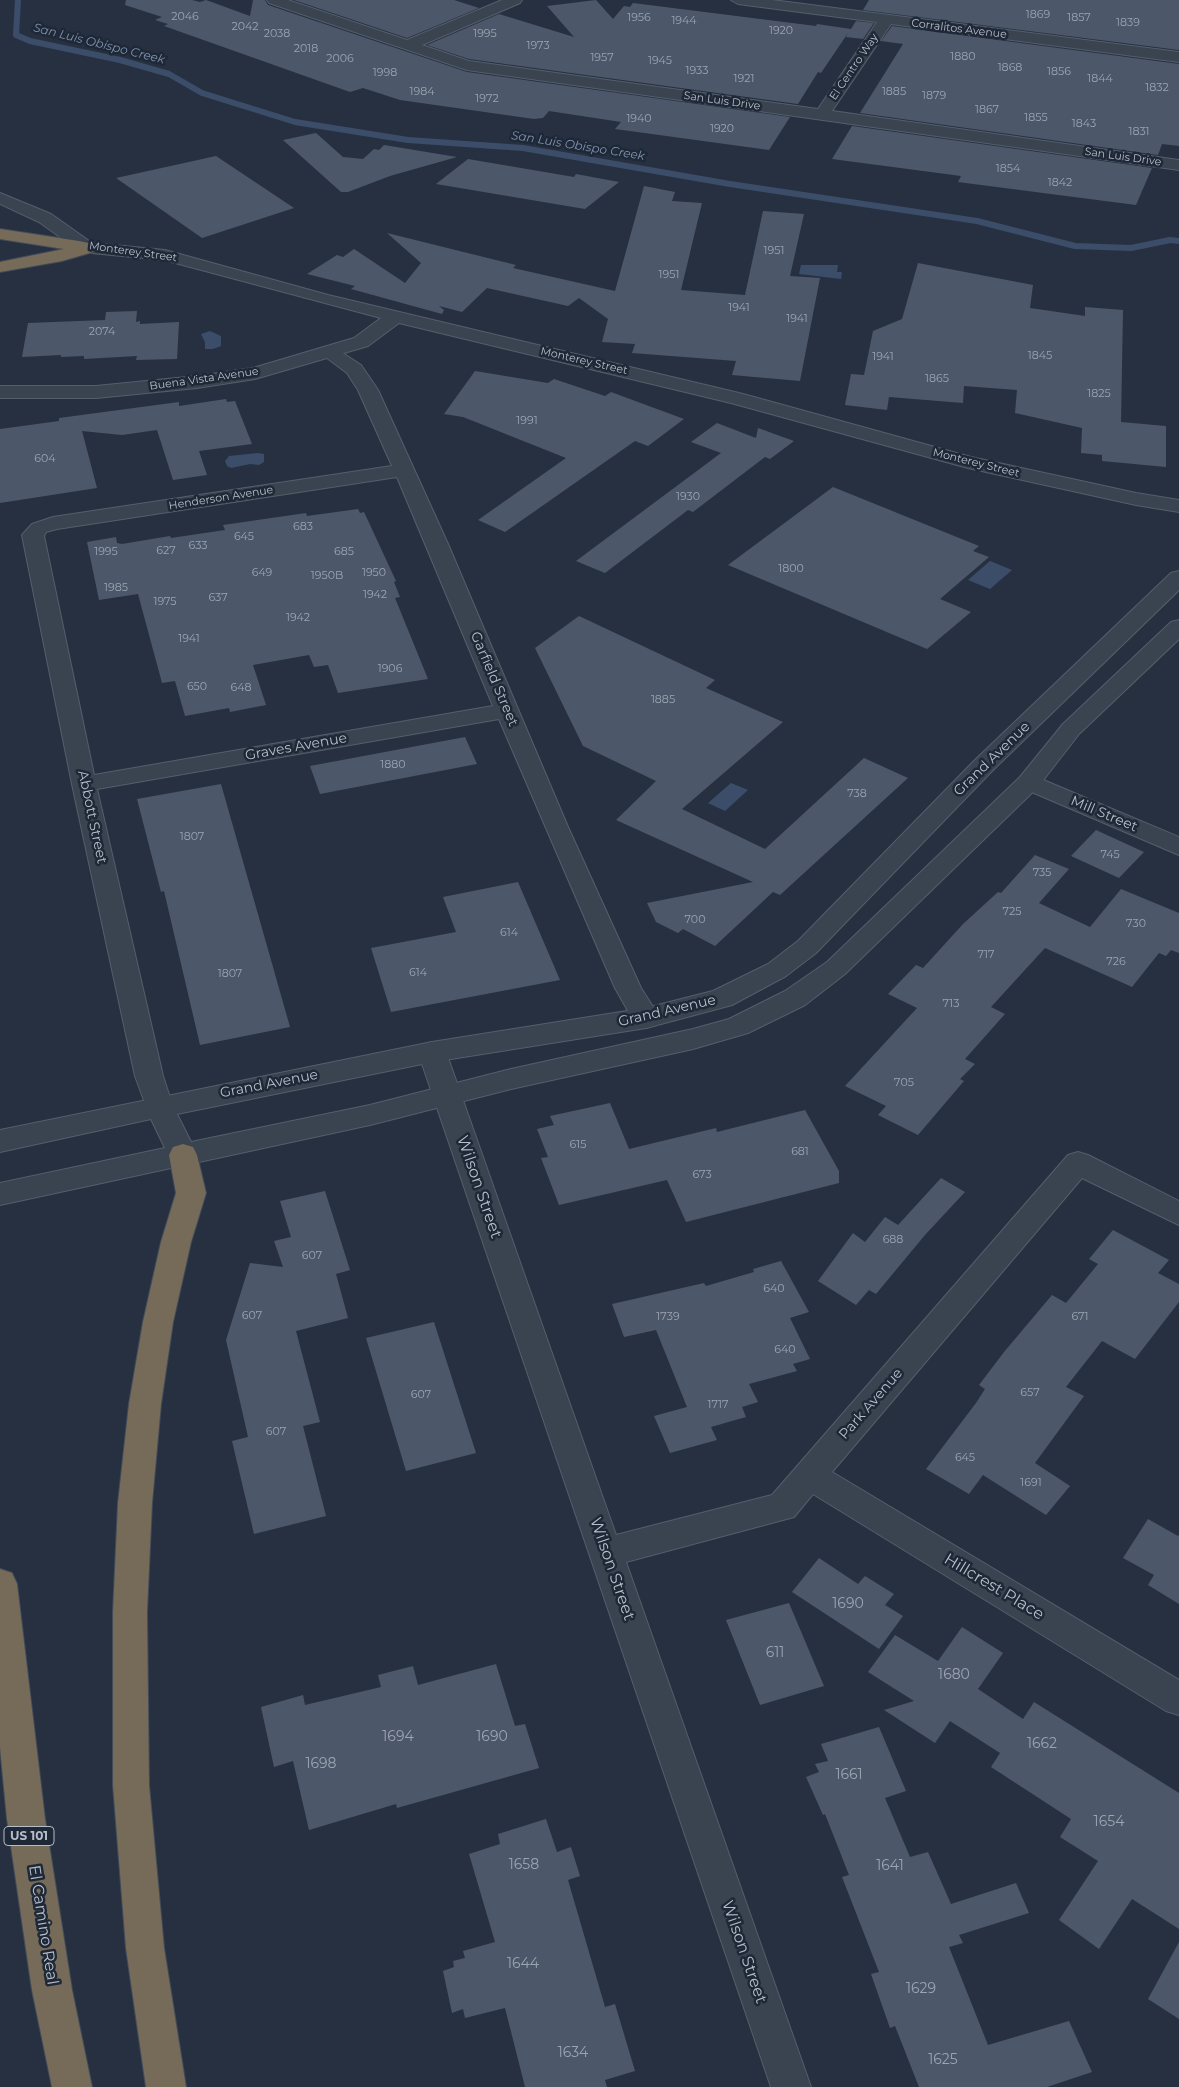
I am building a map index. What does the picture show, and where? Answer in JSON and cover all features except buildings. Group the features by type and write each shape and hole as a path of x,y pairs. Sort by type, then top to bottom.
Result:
{"highway":[{"path":"0,234 88,248"},
{"path":"0,267 56,257 88,248"},
{"path":"166,2087 145,1948 131,1785 130,1612 135,1503 145,1404 160,1313 176,1242 190,1194 183,1155"},
{"name":"El Camino Real","path":"0,1584 26,1819 52,1990 72,2087"}],"street":[{"name":"San Luis Drive","path":"274,0 467,64 1179,165"},
{"path":"408,45 515,0"},
{"name":"Corralitos Avenue","path":"738,0 1179,57"},
{"name":"El Centro Way","path":"822,115 887,19"},
{"name":"Monterey Street","path":"0,198 45,218 88,248 165,255 395,317 736,398 968,462 1127,497 1179,506"},
{"name":"Buena Vista Avenue","path":"0,392 96,392 197,382 255,373 362,342 395,317"},
{"name":"Garfield Street","path":"328,352 354,369 368,390 508,710 556,827 628,988 646,1018"},
{"name":"Henderson Avenue","path":"40,528 52,523 404,470"},
{"name":"Abbott Street","path":"40,528 33,535 84,784 150,1080 159,1106 183,1155"},
{"name":"Grand Avenue","path":"0,1142 159,1106 432,1052 646,1018 722,998 777,970 807,948 984,765 1179,578"},
{"path":"0,1194 448,1096 511,1079 693,1039 738,1026 795,998 836,968 1029,782 1071,729 1179,627"},
{"name":"Graves Avenue","path":"84,784 508,710"},
{"name":"Mill Street","path":"984,765 1029,782 1179,847"},
{"name":"Wilson Street","path":"432,1052 791,2087"},
{"name":"Park Avenue","path":"606,1552 782,1507 1078,1163 1179,1214"},
{"name":"Hillcrest Place","path":"809,1475 1179,1699"}],"water":[{"path":"801,265 838,265 837,272 842,272 841,279 799,274"},
{"path":"210,331 221,336 221,346 205,349 205,342 201,334"},
{"path":"264,454 264,462 259,465 250,464 231,468 227,466 225,461 229,456"},
{"path":"990,561 1012,570 990,589 968,580"},
{"path":"731,783 748,790 725,811 708,803"}],"waterway":[{"name":"San Luis Obispo Creek","path":"18,0 16,35 30,41 120,60 169,74 202,93 295,122 408,140 523,148 730,184 977,221 1075,246 1131,248 1170,240 1179,241"}]}
